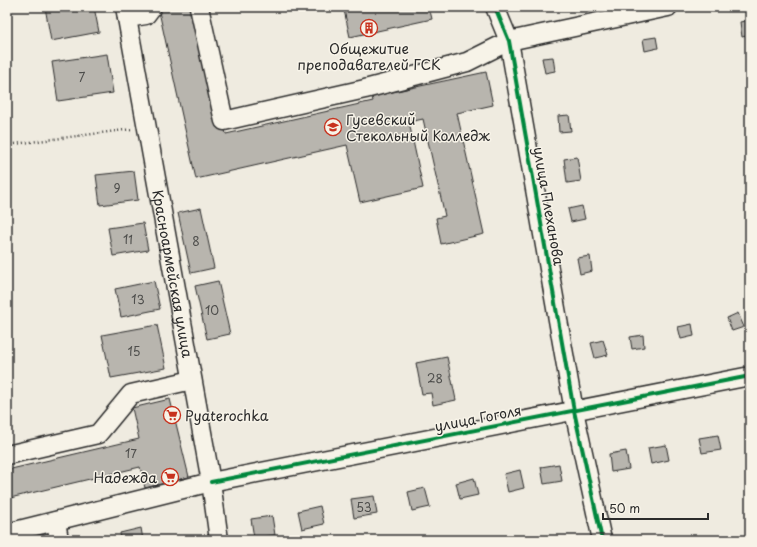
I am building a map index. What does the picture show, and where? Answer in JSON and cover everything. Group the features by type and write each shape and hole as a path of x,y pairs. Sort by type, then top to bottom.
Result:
{"street":[{"path":"126,13 146,15 152,7"},
{"path":"199,7 224,121 365,89 466,62 509,42 668,7"},
{"name":"улица Плеханова","path":"495,7 509,42 574,411 602,540"},
{"name":"Красноармейская улица","path":"126,13 211,482 219,540"},
{"name":"улица Гоголя","path":"7,533 211,482 750,376"},
{"path":"7,455 98,434 131,394 192,380"},
{"path":"56,521 59,540"}],"path":[{"path":"7,145 131,129 148,130"}],"building":[{"path":"45,7 94,7 99,32 51,41"},
{"name":"Гусевский Стекольный Колледж","path":"158,7 198,7 226,134 373,101 370,90 381,87 383,94 486,72 493,105 457,113 484,234 441,244 436,218 445,216 423,119 409,122 423,188 360,202 347,145 196,179"},
{"name":"Общежитие преподавателей ГСК","path":"356,7 429,7 432,19 350,37 344,10"},
{"path":"750,20 750,35 742,37 740,22"},
{"path":"656,37 658,48 645,51 643,39"},
{"path":"107,54 113,93 58,101 52,62"},
{"path":"553,57 555,71 545,73 542,58"},
{"path":"569,115 571,131 559,132 558,116"},
{"path":"577,157 581,181 567,183 564,159"},
{"path":"134,171 138,200 100,205 96,175"},
{"path":"582,206 585,219 571,222 568,209"},
{"path":"201,208 214,268 191,273 178,213"},
{"path":"143,223 148,250 113,256 108,228"},
{"path":"590,256 592,271 580,274 577,258"},
{"path":"154,281 160,309 121,317 115,289"},
{"path":"218,281 230,334 207,339 195,286"},
{"path":"738,313 744,327 732,331 727,318"},
{"path":"692,324 694,336 681,339 678,327"},
{"path":"157,325 166,368 111,378 102,335"},
{"path":"643,335 644,347 632,349 630,337"},
{"path":"603,340 608,355 595,358 591,343"},
{"path":"447,357 456,400 433,405 431,393 422,394 416,363"},
{"path":"170,399 189,477 145,488 140,467 10,498 7,485 7,470 139,439 132,408"},
{"path":"718,435 721,450 702,453 699,438"},
{"path":"666,445 669,460 651,464 648,448"},
{"path":"626,451 629,469 611,472 609,454"},
{"path":"559,464 562,481 544,484 541,467"},
{"path":"520,470 524,488 508,492 504,474"},
{"path":"474,478 478,495 460,499 456,483"},
{"path":"425,488 430,507 412,511 408,492"},
{"path":"374,496 377,514 354,518 351,499"},
{"path":"320,506 324,524 302,529 298,511"},
{"path":"272,516 275,535 254,538 251,519"},
{"path":"141,528 143,540 121,540 120,533"}],"cycle path":[{"path":"495,7 509,41 574,411 602,540"},
{"path":"211,482 750,376"}],"place":[{"name":"Общежитие преподавателей ГСК","path":"369,28"},
{"name":"Гусевский Стекольный Колледж","path":"333,127"},
{"name":"Pyaterochka","path":"172,415"},
{"name":"Надежда","path":"170,477"}]}
